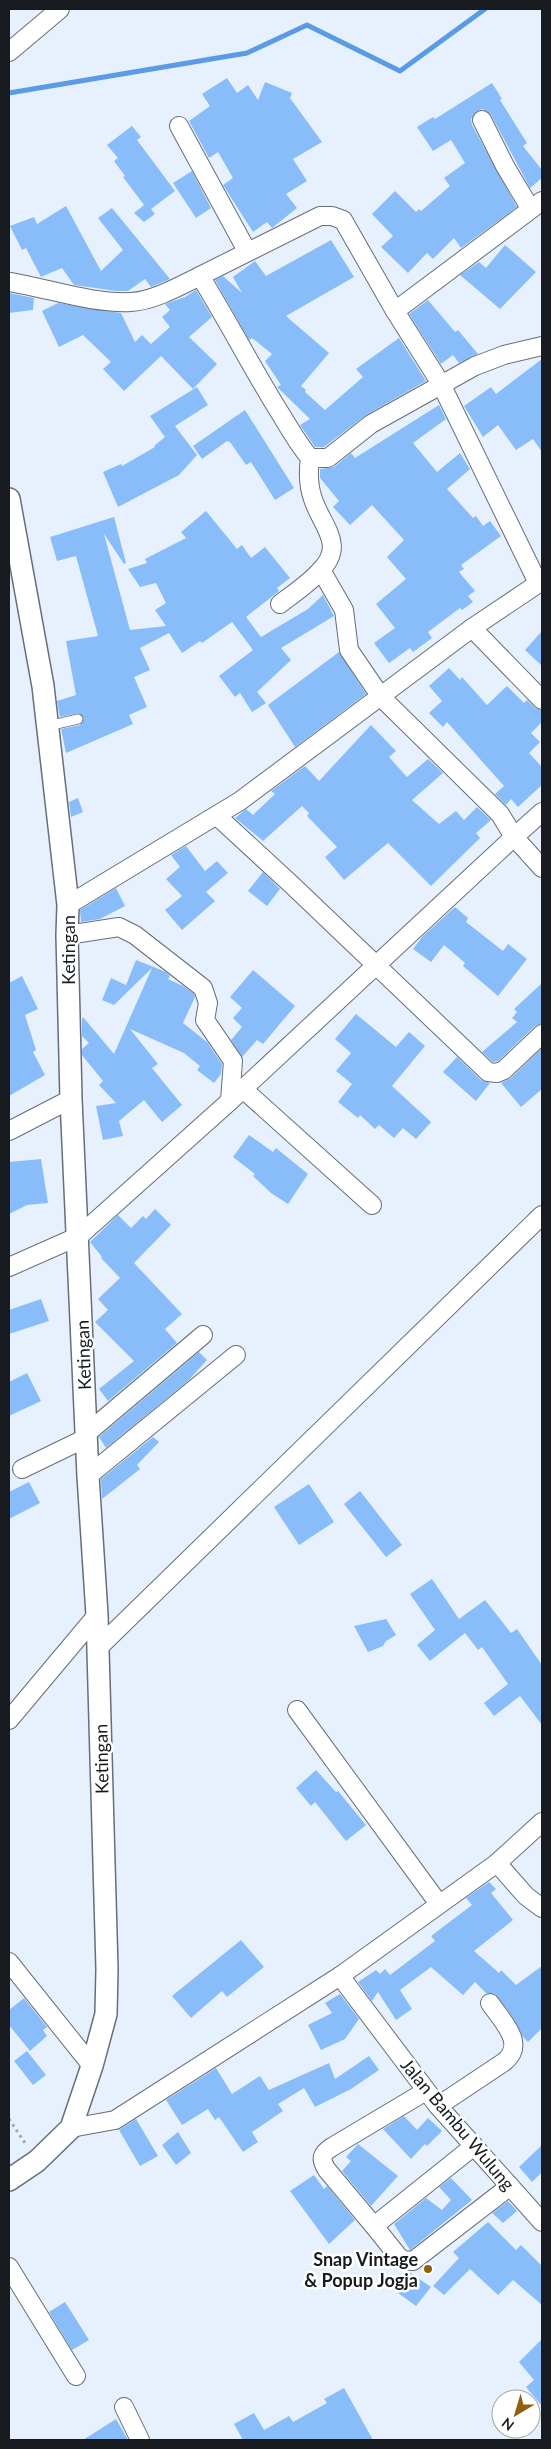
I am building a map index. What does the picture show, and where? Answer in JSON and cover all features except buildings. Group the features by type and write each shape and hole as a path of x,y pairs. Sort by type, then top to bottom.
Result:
{"street":[{"path":"9,52 60,9"},
{"path":"395,311 539,204 505,166 482,120"},
{"path":"179,126 247,251"},
{"path":"9,282 99,300 132,302 169,291 320,216 332,216 343,220 395,311 440,384 540,582 472,628 381,697 216,816 68,905"},
{"path":"200,276 251,367 300,446 310,458 308,482 313,501 324,522 333,548 321,570 280,604"},
{"path":"310,458 328,458 370,424 475,366 504,355 542,346"},
{"name":"Ketingan","path":"9,499 43,686 68,905 71,1099 88,1476 97,1615 107,1978 106,2014 92,2066 71,2128 37,2161 9,2180"},
{"path":"321,570 344,610 349,650 381,697 500,814 514,837 542,868"},
{"path":"472,628 542,700"},
{"path":"9,1268 78,1236 237,1095 375,964 542,812"},
{"path":"216,816 488,1072 497,1073 504,1070 542,1034"},
{"path":"67,935 120,927 135,935 203,988 208,1004 205,1020 233,1062 237,1095 372,1205"},
{"path":"9,1131 71,1099"},
{"path":"98,1648 542,1216"},
{"path":"22,1469 86,1436 203,1336"},
{"path":"88,1476 236,1355"},
{"path":"9,1720 97,1615"},
{"path":"297,1710 438,1904"},
{"path":"71,2128 115,2120 340,1976 438,1904 497,1864 542,1822"},
{"path":"497,1864 526,1896 542,1908"},
{"path":"9,1962 92,2066"},
{"name":"Jalan Bambu Wulung","path":"340,1976 438,2106 542,2222"},
{"path":"438,2106 504,2062 512,2053 514,2048 513,2036 490,2003"},
{"path":"426,2091 332,2147 322,2156 327,2170 398,2256 403,2260 413,2261 510,2186"},
{"path":"374,2226 474,2146"},
{"path":"9,2267 76,2376"},
{"path":"124,2406 140,2440"}],"lane":[{"path":"48,726 78,719"}],"path":[{"path":"9,2119 37,2161"}],"waterway":[{"path":"9,93 247,53 307,25 400,71 485,9"}],"place":[{"name":"Snap Vintage & Popup Jogja","path":"428,2269"}]}
